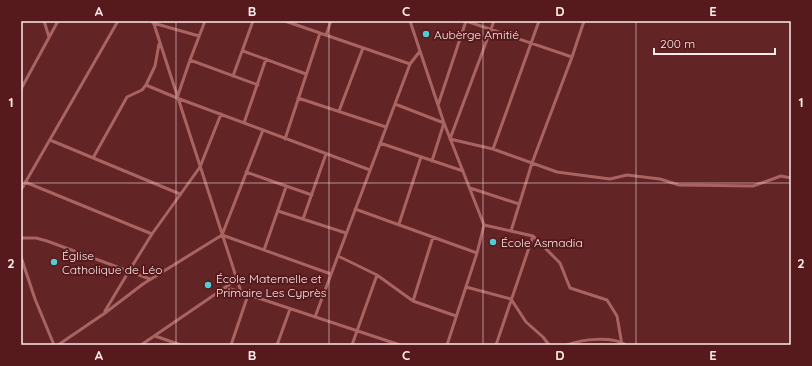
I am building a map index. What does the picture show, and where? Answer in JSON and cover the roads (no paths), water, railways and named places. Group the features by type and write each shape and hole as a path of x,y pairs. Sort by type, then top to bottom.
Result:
{"street":[{"path":"44,21 49,37"},
{"path":"21,89 58,21"},
{"path":"21,190 118,21"},
{"path":"178,98 190,60 205,21"},
{"path":"233,76 253,21"},
{"path":"286,21 410,64"},
{"path":"326,35 331,21"},
{"path":"410,21 444,123 484,225 477,253 447,345"},
{"path":"438,105 466,21 572,57"},
{"path":"450,139 494,21"},
{"path":"493,149 539,21"},
{"path":"511,231 532,163 584,21"},
{"path":"153,22 199,36"},
{"path":"153,22 241,292"},
{"path":"285,139 320,33"},
{"path":"93,158 126,97 142,90 146,85 155,66 159,42"},
{"path":"339,111 363,48"},
{"path":"315,317 394,104 410,64 420,50"},
{"path":"243,51 306,74"},
{"path":"244,123 266,59"},
{"path":"190,60 258,85"},
{"path":"146,85 370,170"},
{"path":"298,98 386,127"},
{"path":"394,104 444,123"},
{"path":"104,313 152,234 200,167 221,114"},
{"path":"432,161 444,123"},
{"path":"58,345 150,279 222,235 263,130"},
{"path":"450,139 493,149 557,172 610,179 627,175 660,179 679,185 753,186 782,176 791,178"},
{"path":"50,140 180,194"},
{"path":"380,143 463,171"},
{"path":"303,219 326,154"},
{"path":"399,224 421,157"},
{"path":"246,172 312,195"},
{"path":"26,182 152,234"},
{"path":"264,250 286,187"},
{"path":"470,188 520,204"},
{"path":"355,209 477,253"},
{"path":"278,211 346,233"},
{"path":"484,225 533,236 560,263 570,288 607,300 617,316 624,344 603,340 577,341 567,345"},
{"path":"222,235 331,274"},
{"path":"496,345 533,236"},
{"path":"413,301 434,237"},
{"path":"21,238 36,238 47,241 150,279"},
{"path":"338,256 377,275 413,301 456,316"},
{"path":"21,257 35,299 54,345"},
{"path":"352,345 377,275"},
{"path":"141,345 236,280"},
{"path":"225,287 398,345"},
{"path":"466,287 511,300 526,322 543,336 549,345"},
{"path":"231,345 248,295"},
{"path":"277,345 290,309"},
{"path":"155,336 181,345"}],"place":[{"name":"Aubèrge Amitié","path":"426,34"},
{"name":"École Asmadia","path":"493,242"},
{"name":"Église Catholique de Léo","path":"54,262"},
{"name":"École Maternelle et Primaire Les Cyprès","path":"208,285"}]}
